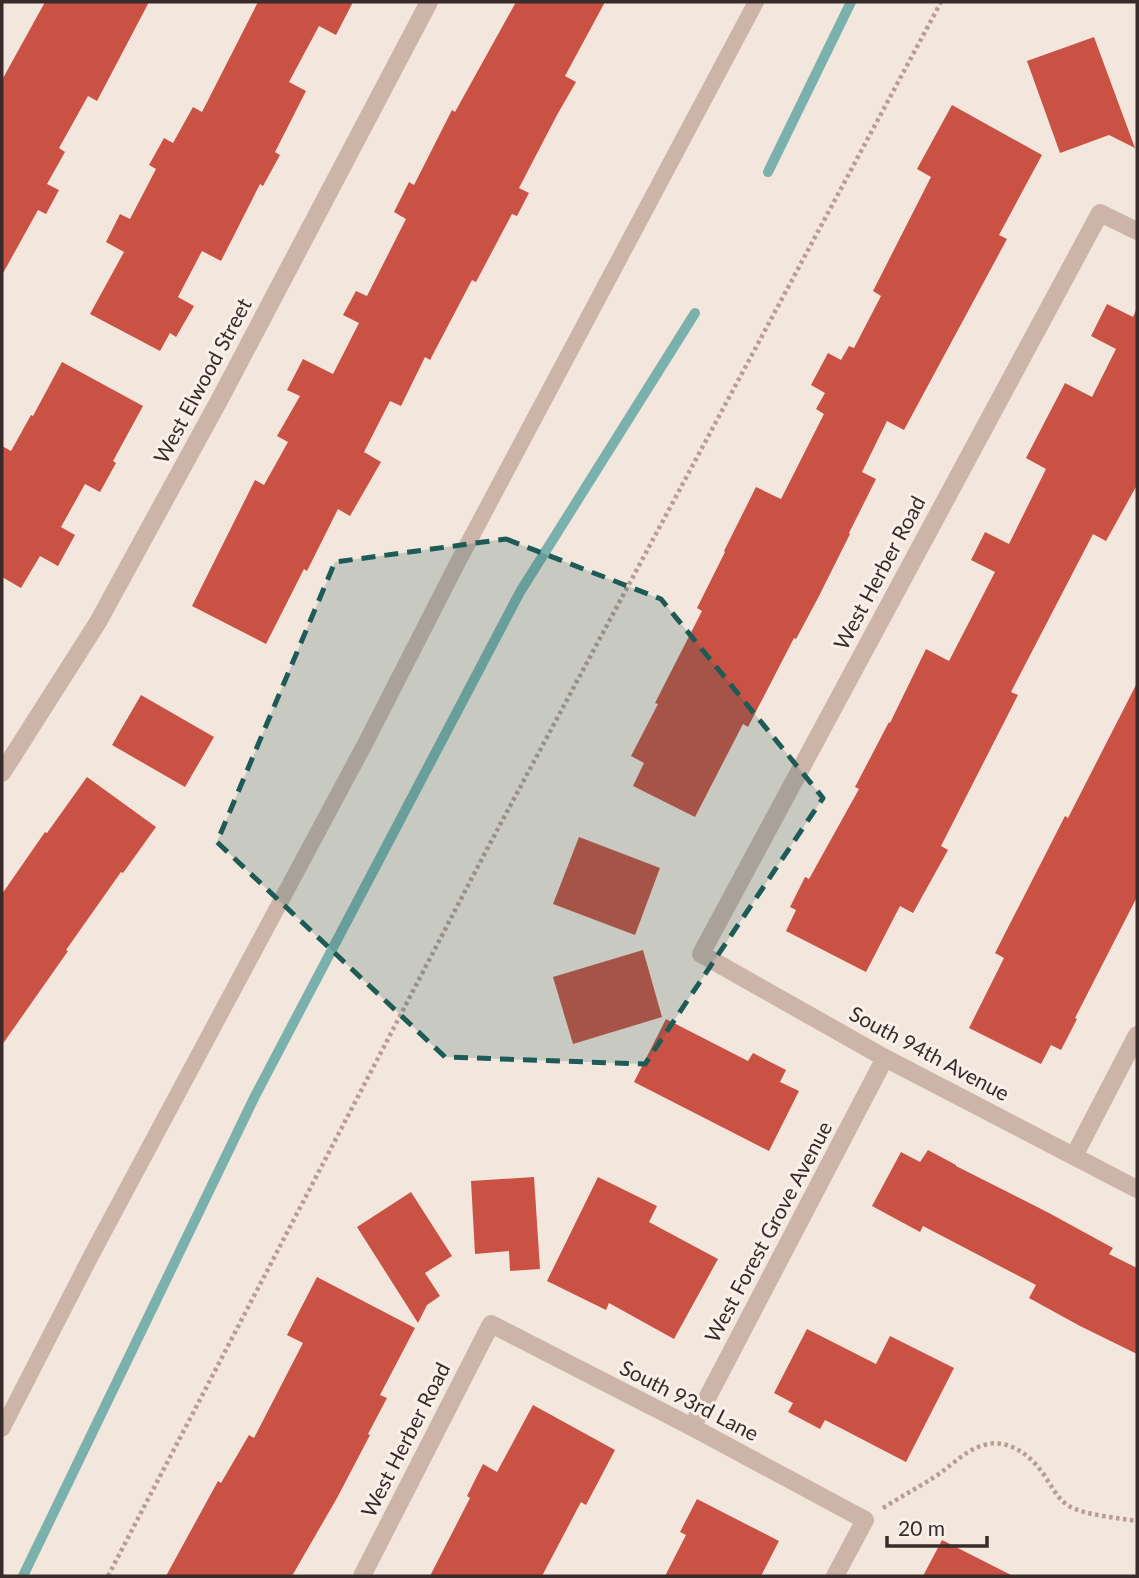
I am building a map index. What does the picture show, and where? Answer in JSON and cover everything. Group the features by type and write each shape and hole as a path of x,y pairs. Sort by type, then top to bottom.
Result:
{"street":[{"name":"West Elwood Street","path":"2,773 98,622 221,397 429,2"},
{"name":"West Herber Road","path":"701,954 1100,213 1137,231"},
{"name":"South 94th Avenue","path":"701,954 885,1058 1137,1189"},
{"path":"1074,1156 1137,1035"},
{"name":"West Forest Grove Avenue","path":"692,1427 885,1058"},
{"name":"West Herber Road","path":"362,1576 491,1324"},
{"name":"South 93rd Lane","path":"491,1324 865,1520"},
{"path":"835,1576 865,1520"}],"lane":[{"path":"2,1429 92,1254 756,2"}],"path":[{"path":"108,1576 492,839 941,2"},
{"path":"865,1520 980,1445 997,1441 1017,1448 1026,1455 1041,1471 1056,1495 1069,1506 1081,1511 1137,1521"}],"highlighted area":[{"path":"506,539 661,599 823,798 645,1064 445,1057 217,842 335,562"}],"building":[{"path":"45,2 149,2 97,101 88,96 59,148 65,152 47,184 59,190 46,214 38,210 2,275 2,80"},
{"path":"258,2 353,2 336,35 319,26 289,82 306,91 275,152 280,155 263,186 260,184 221,261 202,251 178,297 194,306 176,337 170,333 160,351 90,314 124,252 106,242 120,214 130,219 156,169 149,165 164,138 173,143 193,107 202,112"},
{"path":"516,2 605,2 565,76 576,82 519,188 529,193 517,216 512,214 476,282 472,280 430,360 425,357 401,406 390,401 364,452 381,462 350,516 338,509 266,644 192,606 255,480 264,485 288,442 277,436 300,396 287,390 303,359 333,374 359,323 343,315 356,291 367,296 406,219 394,212 409,182 414,185 452,110 455,112"},
{"path":"1094,37 1135,148 1109,135 1060,153 1027,61"},
{"path":"952,105 1042,155 999,235 1007,239 904,430 887,421 862,472 876,479 850,534 748,727 743,724 695,817 633,786 644,763 631,756 702,611 697,608 756,487 781,499 824,414 816,409 825,393 811,385 828,353 841,360 849,346 854,348 881,296 873,291 931,177 917,169"},
{"path":"1107,304 1133,317 1137,308 1137,485 1106,541 1093,534 1011,692 1018,695 941,846 948,850 913,913 900,906 866,972 786,931 796,910 790,907 805,877 809,879 859,789 855,787 926,649 949,661 995,572 971,560 985,532 1009,544 1046,469 1026,458 1065,383 1092,397 1116,349 1091,336"},
{"path":"62,362 143,406 113,461 116,463 100,492 85,484 61,527 75,535 58,566 40,556 21,588 2,577 2,446 11,451"},
{"path":"1137,683 1137,897 1061,1050 1051,1045 1041,1064 969,1028 1004,958 995,953"},
{"path":"141,695 214,737 185,787 112,745"},
{"path":"87,777 156,827 123,873 121,872 2,1045 2,894"},
{"path":"579,837 660,868 635,935 553,904"},
{"path":"643,950 662,1017 573,1044 553,977"},
{"path":"666,1019 748,1061 753,1053 786,1070 780,1082 799,1091 769,1151 634,1082"},
{"path":"928,1150 1113,1248 1109,1254 1137,1268 1137,1354 1029,1298 1036,1285 923,1226 920,1232 872,1206 901,1152 920,1162"},
{"path":"534,1177 540,1269 510,1271 509,1251 475,1254 471,1181"},
{"path":"598,1177 657,1206 649,1222 718,1259 674,1339 609,1303 606,1310 547,1281"},
{"path":"411,1192 452,1256 425,1273 440,1296 427,1305 418,1323 357,1227"},
{"path":"317,1277 415,1328 380,1395 387,1398 368,1434 370,1435 292,1576 166,1576 218,1481 221,1483 249,1435 254,1438 303,1343 287,1335"},
{"path":"807,1329 876,1364 890,1336 954,1368 906,1462 825,1420 820,1429 788,1412 793,1403 774,1393"},
{"path":"533,1405 615,1450 586,1505 581,1502 542,1576 430,1576 470,1498 467,1496 483,1464 497,1472"},
{"path":"697,1499 779,1541 761,1576 665,1576 686,1535 680,1532"},
{"path":"942,1540 1013,1576 923,1576"}],"waterway":[{"path":"768,172 851,2"},
{"path":"23,1576 255,1096 520,592 695,313"}]}
